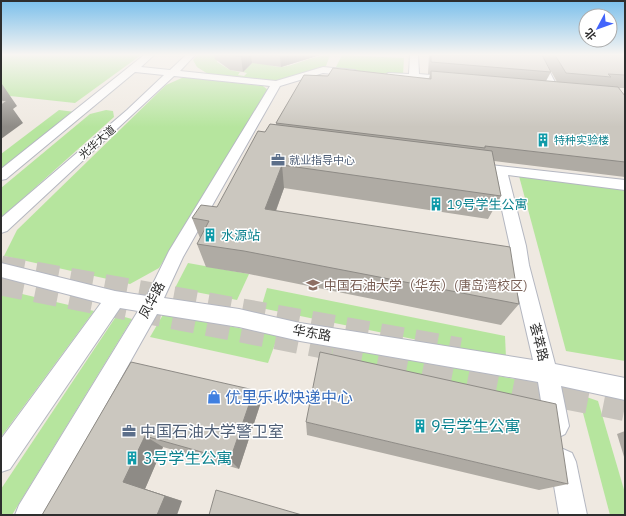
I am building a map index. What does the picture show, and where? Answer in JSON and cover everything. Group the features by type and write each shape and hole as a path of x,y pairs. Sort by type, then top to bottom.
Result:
{"street":[{"path":"1,176 120,79"},
{"name":"光华大道","path":"1,227 165,79"},
{"path":"229,79 276,84 292,79"},
{"path":"436,79 466,82"},
{"path":"548,79 554,90"},
{"name":"凤华路","path":"29,515 152,304 175,256 276,84"},
{"path":"539,88 568,91"},
{"path":"244,138 260,140"},
{"path":"462,166 625,185"},
{"name":"荟萃路","path":"500,171 518,246 520,265 547,373 573,515"},
{"name":"华东路","path":"1,270 114,299 239,318 300,332 547,373 625,389"},
{"path":"1,460 114,299"}],"green space":[{"path":"1,79 108,79 75,103 1,95"},
{"path":"179,79 202,79 263,86 268,90 159,268 130,284 4,256 17,230 166,85"},
{"path":"257,79 282,79 276,81"},
{"path":"59,110 75,112 1,171 1,154"},
{"path":"106,110 113,111 114,117 1,218 1,188 90,114"},
{"path":"519,176 625,189 625,361 566,351"},
{"path":"188,263 249,274 237,300 175,288"},
{"path":"267,288 505,336 506,358 261,308"},
{"path":"1,289 94,311 1,437"},
{"path":"164,313 278,336 268,363 150,337"},
{"path":"117,315 132,319 12,515 1,515 1,489"},
{"path":"324,341 524,381 528,409 320,364"},
{"path":"578,394 598,401 625,493 625,515 610,515"}],"building":[{"path":"302,79 525,79 618,87 625,96 625,162 485,146 485,148 276,123"},
{"path":"1,100 7,101 1,105"},
{"path":"270,124 492,151 501,196 282,165 265,209 510,247 519,304 244,251 197,244 209,221 192,218 201,205 217,207 258,131 265,132"},
{"name":"9号学生公寓","path":"320,352 556,404 568,484 306,422"},
{"name":"3号学生公寓","path":"131,362 254,390 230,460 145,436 123,482 165,496 157,515 42,515"},
{"path":"216,490 302,515 209,515"}],"tunnel":[{"path":"1,267 460,349"},
{"path":"1,284 338,350"},
{"path":"333,349 625,406"}],"place":[{"name":"特种实验楼","path":"543,140"},
{"name":"就业指导中心","path":"278,160"},
{"name":"19号学生公寓","path":"436,204"},
{"name":"水源站","path":"210,235"},
{"name":"中国石油大学（华东）(唐岛湾校区)","path":"313,285"},
{"name":"优里乐收快递中心","path":"214,397"},
{"name":"9号学生公寓","path":"420,426"},
{"name":"中国石油大学警卫室","path":"129,431"},
{"name":"3号学生公寓","path":"132,458"}]}
